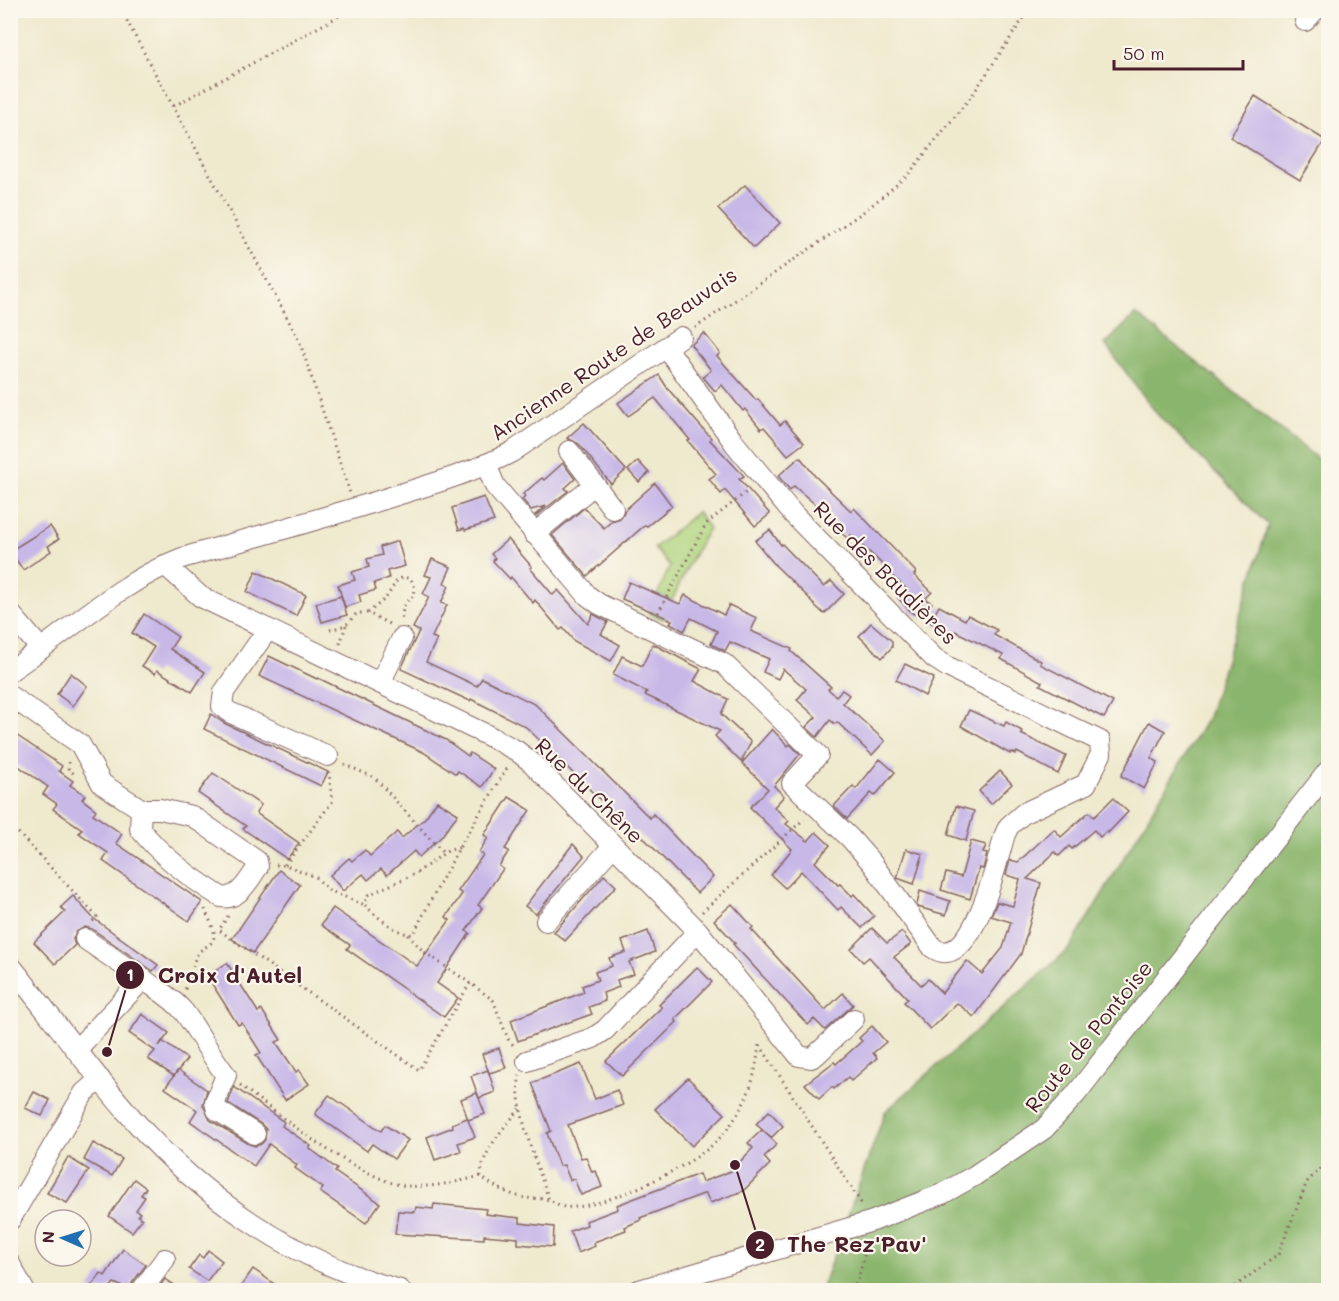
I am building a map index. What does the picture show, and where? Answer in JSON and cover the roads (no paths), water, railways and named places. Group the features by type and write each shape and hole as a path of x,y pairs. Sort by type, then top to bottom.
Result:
{"street":[{"name":"Ancienne Route de Beauvais","path":"10,671 121,590 165,565 193,554 357,508 439,482 512,452 673,342"},
{"name":"Rue des Baudières","path":"534,534 588,596 599,604 724,664 818,755 792,783 850,838 872,863 928,942 938,951 950,951 964,940 978,920 1009,826 1024,813 1086,783 1101,754 1100,741 934,658 802,523 763,478 735,444 673,342"},
{"path":"569,451 614,509"},
{"path":"486,464 495,486 534,534 594,485"},
{"name":"Rue du Chêne","path":"165,565 201,597 380,682 517,751 531,762 694,927 799,1056 811,1058 816,1055 854,1020"},
{"path":"10,613 41,650"},
{"path":"268,629 224,692 222,706 229,712 328,756"},
{"path":"380,682 399,632"},
{"path":"10,696 80,744 102,784 141,809 160,809 192,816 257,861 258,864 237,894 226,898 211,894 147,839 140,829 141,809"},
{"name":"Route de Pontoise","path":"639,1290 873,1221 942,1194 974,1176 1044,1129 1076,1094 1329,771"},
{"path":"546,921 613,846"},
{"path":"527,1061 594,1038 605,1030 694,927"},
{"path":"85,939 175,1002 183,1011 216,1064 226,1075 215,1102 217,1110 255,1134"},
{"path":"10,965 132,1118 205,1188 246,1219 281,1241 323,1262 379,1285 400,1290"},
{"path":"77,1049 142,979"},
{"path":"10,1220 84,1093 100,1079"},
{"path":"142,1290 165,1258"},
{"path":"10,1264 24,1290"}],"place":[{"name":"Croix d'Autel","path":"107,1052"},
{"name":"The Rez'Pav'","path":"735,1165"}]}
